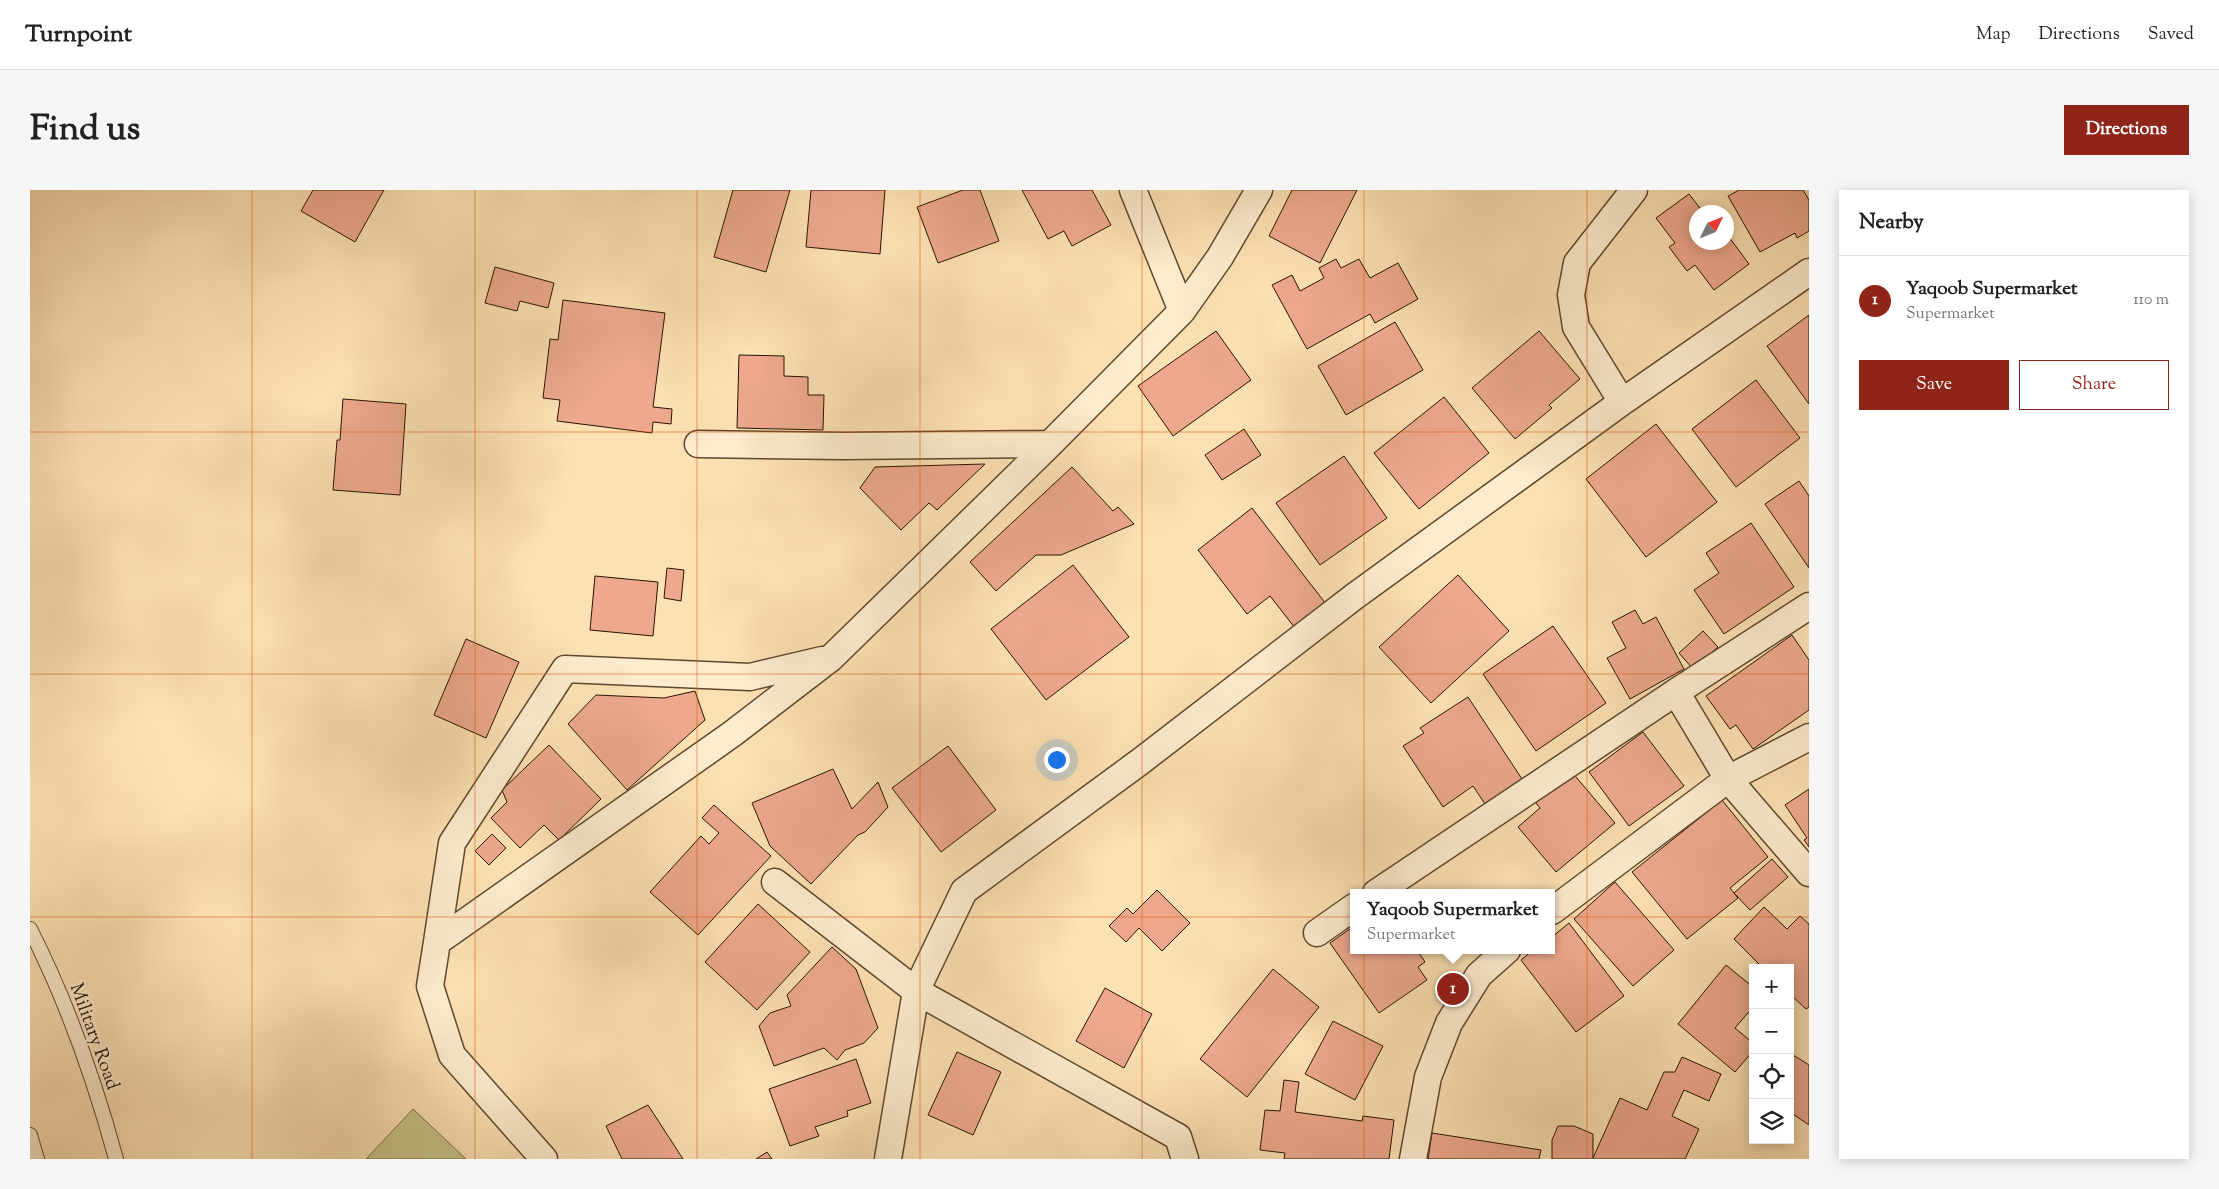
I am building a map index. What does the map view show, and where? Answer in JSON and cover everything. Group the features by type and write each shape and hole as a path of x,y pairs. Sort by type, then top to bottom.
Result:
{"street":[{"path":"1133,190 1182,311"},
{"path":"437,942 732,734 831,658 1050,444 1182,311 1220,257 1259,190"},
{"path":"1622,402 1576,327 1571,295 1577,263 1634,190"},
{"path":"888,1159 916,991 964,891 1141,761 1355,596 1622,402 1809,272"},
{"path":"698,444 843,446 1050,444"},
{"path":"1382,889 1676,692 1809,606"},
{"path":"544,1159 452,1055 430,986 452,843 565,669 750,677 831,658"},
{"path":"1676,692 1728,779 1809,873"},
{"path":"1555,909 1728,779 1809,737"},
{"path":"776,882 916,991 1178,1137 1185,1159"},
{"path":"1316,932 1350,910"},
{"path":"1413,1159 1428,1076 1449,1024 1479,975 1503,954"}],"lane":[{"name":"Military Road","path":"30,929 56,981 86,1060 99,1096 116,1159"},
{"path":"30,1135 38,1159"}],"shaded area":[{"path":"413,1109 466,1159 366,1159"}],"building":[{"path":"313,190 384,190 355,242 301,211"},
{"path":"733,190 790,190 766,272 714,257"},
{"path":"811,190 885,190 880,254 806,247"},
{"path":"963,190 980,190 999,241 938,263 917,207"},
{"path":"1022,190 1092,190 1111,225 1072,246 1064,231 1048,239"},
{"path":"1292,190 1357,190 1320,263 1269,236"},
{"path":"1739,190 1803,190 1809,200 1809,231 1797,238 1795,233 1760,252 1728,196"},
{"path":"1689,194 1698,205 1689,205 1689,250 1734,250 1734,244 1749,264 1714,290 1695,265 1687,271 1669,247 1675,243 1656,218"},
{"path":"1336,259 1341,268 1359,259 1370,278 1398,263 1418,299 1375,323 1370,314 1307,349 1272,285 1292,275 1300,291 1324,278 1319,268"},
{"path":"495,267 554,283 548,308 520,301 517,311 485,303"},
{"path":"563,300 665,313 653,407 672,409 671,424 653,422 652,433 557,421 560,400 543,398 550,339 558,340"},
{"path":"1809,315 1809,404 1767,346"},
{"path":"1395,322 1423,370 1346,415 1318,366"},
{"path":"1216,331 1251,380 1173,436 1138,386"},
{"path":"1539,331 1580,379 1549,405 1552,408 1515,439 1472,388"},
{"path":"739,355 784,356 784,376 808,377 808,395 824,395 823,430 737,428"},
{"path":"1756,380 1800,438 1736,487 1692,429"},
{"path":"1444,397 1489,453 1419,509 1374,453"},
{"path":"343,399 406,404 400,495 333,490"},
{"path":"1656,424 1717,502 1646,557 1586,479"},
{"path":"1244,429 1261,455 1222,480 1205,455"},
{"path":"1344,456 1387,518 1320,565 1276,503"},
{"path":"985,464 937,510 929,503 901,530 860,488 875,467"},
{"path":"1072,467 1113,511 1118,507 1134,524 1061,555 1036,555 996,591 970,562"},
{"path":"1799,481 1809,496 1809,568 1765,504"},
{"path":"1252,508 1326,604 1295,628 1270,596 1247,614 1198,550"},
{"path":"1751,523 1794,587 1724,634 1694,590 1719,573 1706,553"},
{"path":"1073,565 1129,637 1046,700 991,629"},
{"path":"667,568 684,570 681,601 664,598"},
{"path":"1458,575 1509,631 1431,703 1379,647"},
{"path":"595,576 658,582 653,636 590,630"},
{"path":"1635,610 1643,624 1656,617 1684,669 1630,699 1607,658 1626,648 1612,622"},
{"path":"1553,626 1606,703 1536,751 1483,674"},
{"path":"1703,631 1718,647 1693,669 1679,653"},
{"path":"1792,635 1809,660 1809,710 1753,749 1736,725 1730,729 1706,696"},
{"path":"466,639 519,662 486,738 434,715"},
{"path":"695,691 705,720 627,790 568,724 596,695 664,698"},
{"path":"1468,697 1522,779 1485,804 1473,786 1443,807 1403,746 1424,733 1420,728"},
{"path":"1643,732 1684,786 1629,826 1589,772"},
{"path":"549,745 601,799 559,840 544,825 520,848 491,818 507,802 502,790"},
{"path":"948,746 996,810 941,852 892,788"},
{"path":"833,769 852,809 878,782 888,807 811,884 770,846 752,803"},
{"path":"1571,771 1615,823 1556,872 1518,827 1540,808 1535,802"},
{"path":"1809,789 1809,847 1804,840 1807,838 1785,805"},
{"path":"1722,800 1768,857 1730,888 1738,898 1687,939 1632,872"},
{"path":"714,805 771,856 698,935 650,892 701,836 709,844 719,833 702,818"},
{"path":"492,834 506,848 489,865 475,851"},
{"path":"1772,859 1788,877 1750,910 1734,893"},
{"path":"1615,882 1674,950 1633,986 1574,919"},
{"path":"1157,890 1190,923 1162,951 1139,928 1126,942 1109,926 1127,908 1133,914"},
{"path":"758,904 810,952 757,1010 705,962"},
{"path":"1764,907 1787,929 1800,916 1809,924 1809,1007 1806,1009 1794,998 1794,964 1759,964 1734,939"},
{"path":"1569,923 1624,996 1576,1032 1521,960 1528,954 1555,954 1555,935"},
{"path":"1350,929 1350,954 1420,954 1425,962 1418,967 1427,980 1379,1013 1330,943"},
{"path":"832,947 856,969 878,1028 864,1043 845,1050 837,1060 824,1048 774,1066 759,1026 770,1013 791,1006 787,995"},
{"path":"1726,965 1749,984 1749,1012 1735,1028 1749,1040 1749,1056 1735,1072 1678,1024"},
{"path":"1273,969 1319,1007 1247,1097 1200,1059"},
{"path":"1105,988 1152,1014 1124,1068 1076,1041"},
{"path":"1333,1021 1383,1046 1355,1100 1305,1074"},
{"path":"957,1052 1001,1072 973,1135 928,1115"},
{"path":"1794,1056 1809,1065 1809,1125 1794,1115"},
{"path":"1682,1057 1721,1074 1709,1101 1684,1090 1672,1116 1699,1129 1685,1159 1552,1159 1552,1140 1558,1126 1574,1126 1593,1134 1593,1158 1620,1098 1647,1110 1664,1072 1675,1072"},
{"path":"856,1059 871,1103 847,1111 848,1116 815,1127 819,1136 790,1146 769,1089"},
{"path":"1284,1080 1299,1082 1295,1112 1362,1121 1363,1116 1394,1120 1389,1159 1284,1159 1285,1153 1260,1150 1265,1110 1280,1111"},
{"path":"648,1105 683,1159 622,1159 606,1126"},
{"path":"1432,1133 1541,1150 1539,1159 1428,1159"},
{"path":"767,1152 772,1159 756,1159"}],"place":[{"name":"Yaqoob Supermarket","path":"1453,989"}]}
